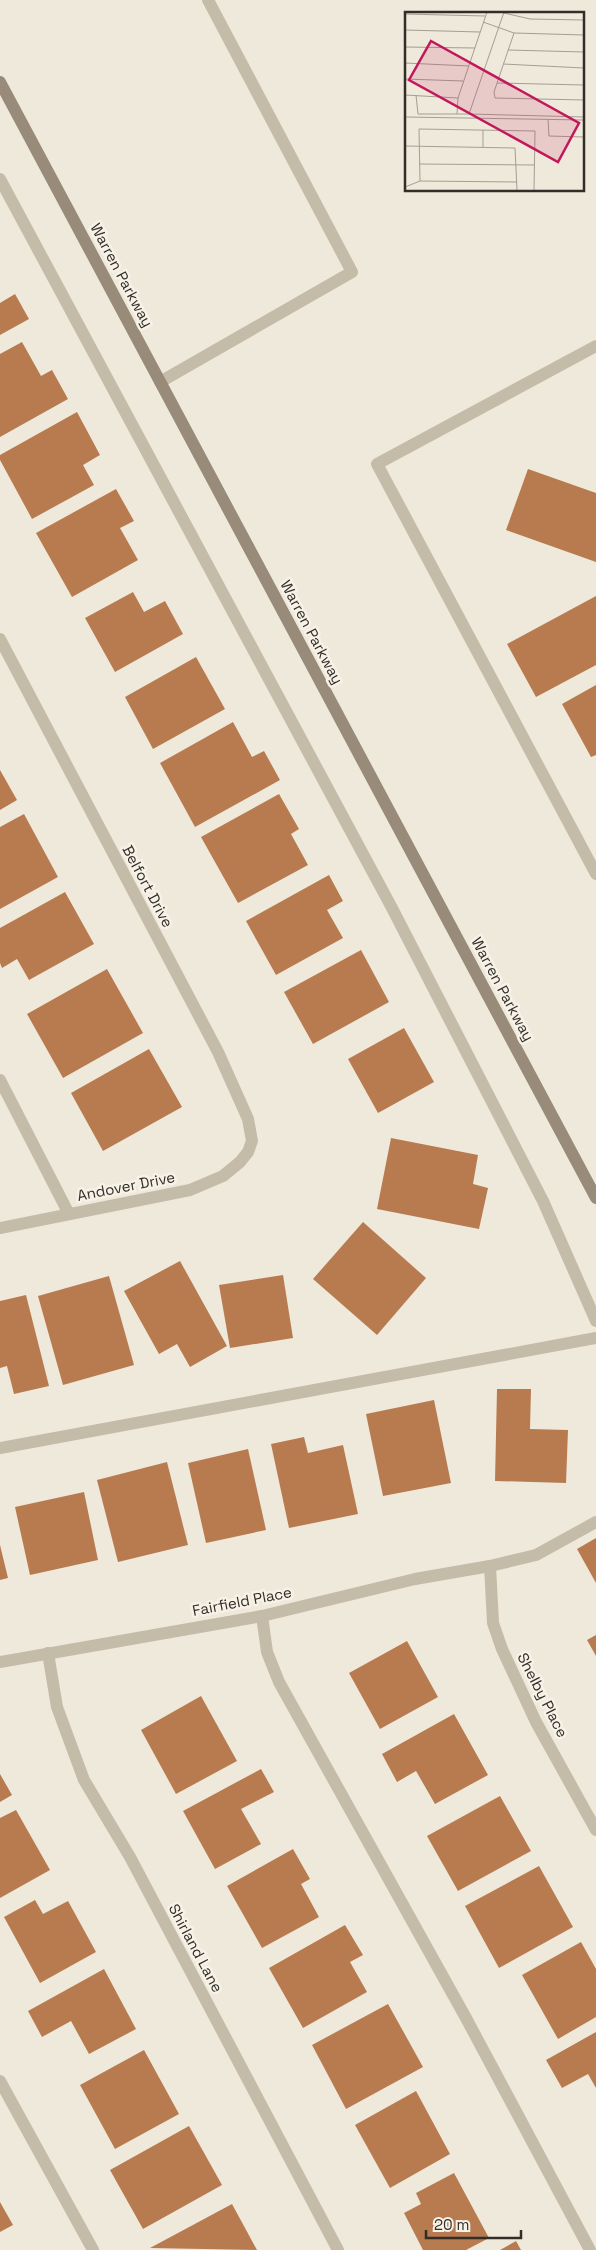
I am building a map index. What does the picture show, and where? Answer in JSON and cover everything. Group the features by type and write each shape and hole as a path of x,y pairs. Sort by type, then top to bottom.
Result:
{"main road":[{"name":"Warren Parkway","path":"0,82 596,1198"}],"street":[{"path":"160,382 352,272 208,0"},
{"path":"0,179 392,908 543,1201 596,1321"},
{"path":"596,346 378,464 596,874"},
{"name":"Belfort Drive","path":"0,639 218,1052 248,1119 252,1140 248,1152"},
{"path":"0,1080 69,1214"},
{"name":"Andover Drive","path":"0,1228 190,1190 223,1176 240,1162 248,1152"},
{"path":"0,1448 596,1338"},
{"name":"Fairfield Place","path":"0,1662 262,1616 415,1579 490,1566 536,1555 596,1522"},
{"name":"Shelby Place","path":"490,1566 493,1623 502,1649 536,1722 596,1830"},
{"path":"262,1616 267,1652 279,1682 466,2018 590,2250"},
{"name":"Shirland Lane","path":"48,1653 57,1707 84,1780 130,1857 338,2250"},
{"path":"0,2081 93,2250"}],"building":[{"path":"15,294 29,319 0,335 0,303"},
{"path":"22,342 41,376 52,370 68,399 0,437 0,354"},
{"path":"77,412 100,455 83,465 94,485 32,519 0,460 0,455"},
{"path":"528,469 596,493 596,562 506,530"},
{"path":"116,489 134,521 120,528 138,560 72,597 36,533"},
{"path":"133,592 144,612 165,601 183,634 115,672 85,618"},
{"path":"596,596 596,665 536,697 507,644"},
{"path":"196,657 225,709 153,749 125,697"},
{"path":"596,685 596,755 591,757 562,704"},
{"path":"233,722 252,757 264,751 280,780 195,827 160,763"},
{"path":"0,770 17,800 0,810"},
{"path":"279,794 299,829 291,834 308,865 238,903 201,837"},
{"path":"24,814 58,877 0,909 0,827"},
{"path":"329,875 343,901 327,910 343,938 276,975 246,921"},
{"path":"65,892 94,944 29,980 17,959 2,968 0,963 0,928"},
{"path":"361,950 389,1002 313,1044 284,992"},
{"path":"107,969 143,1033 63,1078 27,1014"},
{"path":"404,1028 434,1082 378,1113 348,1059"},
{"path":"149,1049 182,1107 103,1151 71,1093"},
{"path":"391,1138 478,1155 473,1184 488,1188 479,1229 377,1209"},
{"path":"363,1222 426,1278 377,1335 313,1279"},
{"path":"180,1261 227,1346 190,1367 177,1344 159,1354 124,1291"},
{"path":"283,1275 293,1338 230,1348 219,1285"},
{"path":"109,1276 134,1365 63,1385 38,1296"},
{"path":"26,1295 49,1386 14,1394 7,1366 0,1368 0,1301"},
{"path":"497,1389 531,1389 530,1429 568,1430 566,1483 495,1481"},
{"path":"434,1400 451,1483 383,1496 366,1414"},
{"path":"304,1437 308,1453 343,1445 358,1514 289,1528 271,1444"},
{"path":"248,1449 266,1530 206,1543 188,1463"},
{"path":"167,1462 188,1545 118,1562 97,1480"},
{"path":"84,1492 98,1560 30,1575 15,1507"},
{"path":"596,1538 596,1583 577,1549"},
{"path":"0,1545 8,1578 0,1580"},
{"path":"596,1635 596,1656 587,1640"},
{"path":"407,1641 438,1697 380,1729 349,1673"},
{"path":"201,1696 237,1761 176,1794 141,1730"},
{"path":"454,1714 488,1775 435,1804 416,1771 397,1782 382,1754"},
{"path":"261,1769 274,1792 241,1809 261,1844 215,1869 183,1811"},
{"path":"0,1774 12,1795 0,1802"},
{"path":"500,1796 531,1851 458,1891 427,1836"},
{"path":"16,1810 50,1870 0,1898 0,1818"},
{"path":"293,1849 310,1879 301,1884 319,1917 262,1948 227,1886"},
{"path":"539,1866 573,1927 499,1968 465,1906"},
{"path":"35,1900 43,1914 68,1901 96,1952 40,1983 4,1917"},
{"path":"345,1925 363,1955 350,1962 367,1992 303,2028 269,1968"},
{"path":"581,1942 596,1969 596,2017 558,2039 522,1975"},
{"path":"104,1969 136,2029 89,2054 71,2021 42,2037 28,2011"},
{"path":"388,2004 423,2067 346,2109 312,2045"},
{"path":"596,2032 596,2088 588,2074 562,2088 546,2060"},
{"path":"144,2050 179,2114 115,2149 80,2085"},
{"path":"416,2091 450,2154 390,2188 355,2125"},
{"path":"189,2126 222,2185 143,2229 110,2170"},
{"path":"454,2173 489,2238 466,2250 423,2250 404,2213 421,2204 416,2193"},
{"path":"0,2202 13,2225 0,2232"},
{"path":"232,2204 257,2250 150,2248"},
{"path":"516,2241 521,2250 500,2250"}]}
